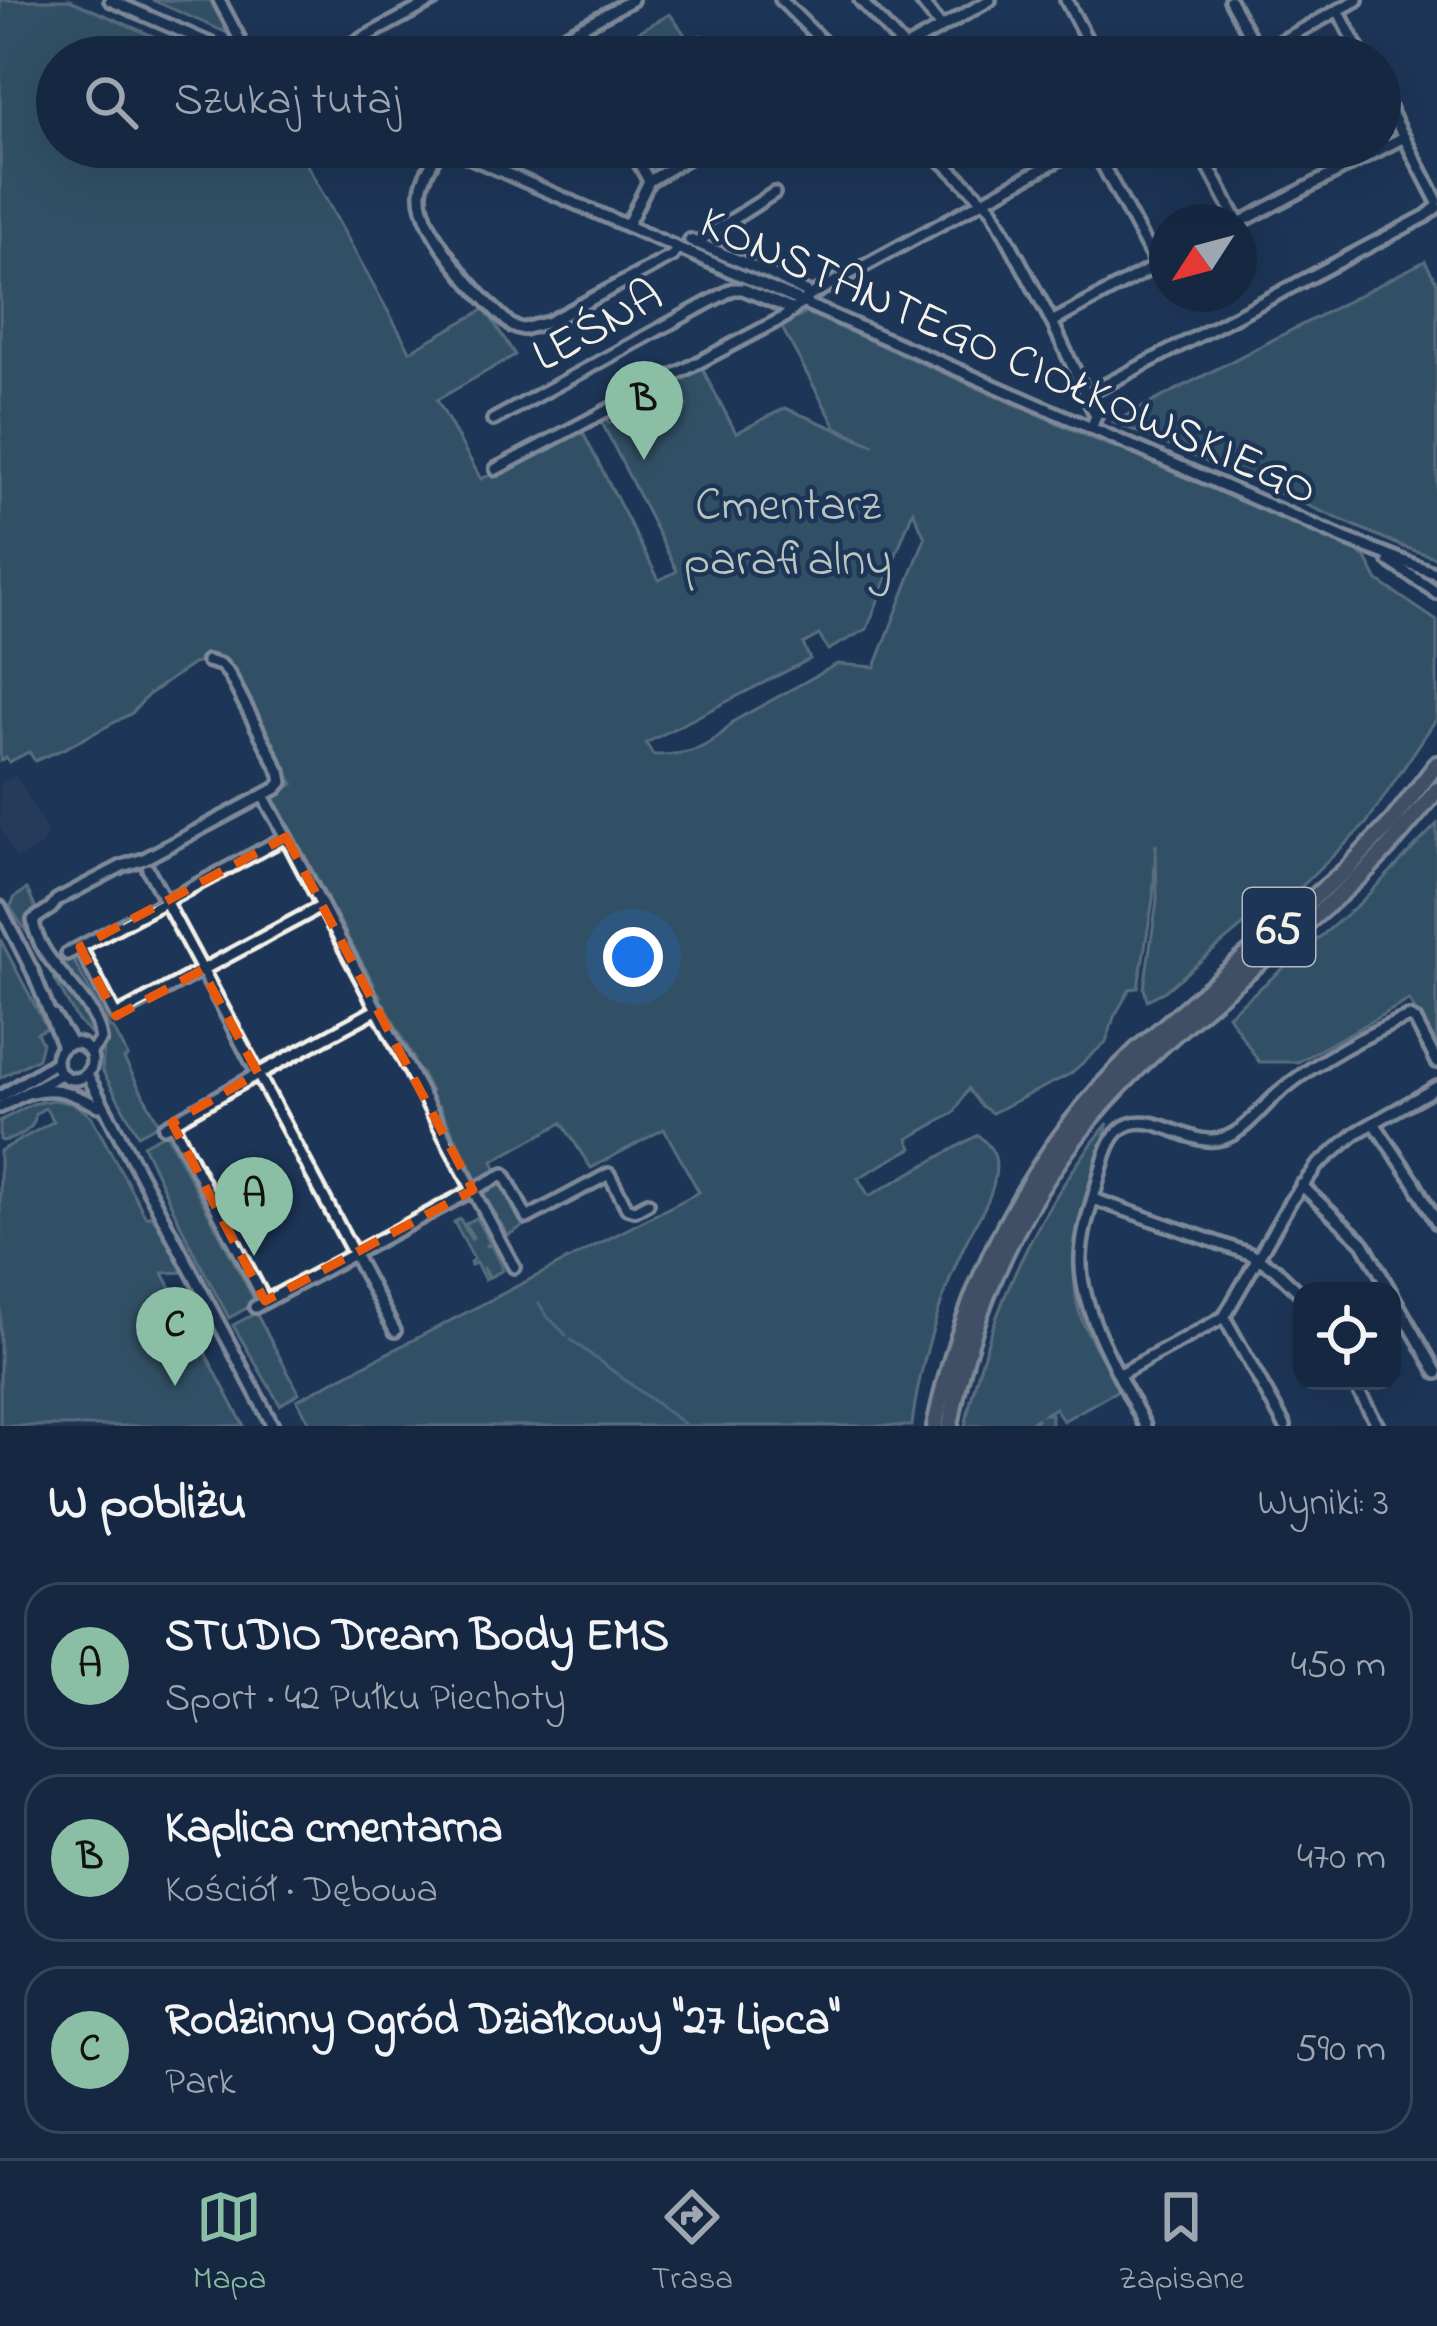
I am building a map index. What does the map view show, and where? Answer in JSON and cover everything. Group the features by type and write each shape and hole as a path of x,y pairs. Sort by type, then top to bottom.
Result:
{"highway":[{"name":"65","path":"950,1426 951,1384 970,1299 1003,1226 1055,1142 1108,1078 1347,869 1393,821 1437,764"},
{"name":"65","path":"935,1426 1017,1229 1066,1151 1109,1098 1158,1050 1356,880 1437,790"},
{"path":"1108,1078 1116,1082 1109,1098"}],"street":[{"path":"110,0 192,36"},
{"path":"219,0 238,36"},
{"path":"367,36 434,0"},
{"path":"564,36 632,0"},
{"path":"781,0 817,36"},
{"path":"860,0 894,36"},
{"path":"920,0 941,27"},
{"path":"926,36 976,3 990,0"},
{"path":"1066,0 1085,36"},
{"path":"1230,0 1247,36"},
{"path":"1292,36 1357,0"},
{"path":"1338,10 1351,36"},
{"path":"1085,395 1426,216 1437,204 1434,185 1401,131"},
{"path":"432,168 421,188 423,214 454,263 512,326 523,329 549,322 678,248"},
{"name":"KONSTANTEGO CIOŁKOWSKIEGO","path":"492,168 1346,539 1437,574"},
{"path":"642,168 650,181"},
{"path":"627,226 650,181 671,168"},
{"path":"950,168 992,209 1096,416 1091,428"},
{"path":"496,470 783,318 802,302 1044,168"},
{"path":"1105,168 1149,241"},
{"path":"1209,168 1229,204"},
{"path":"1257,213 1345,168"},
{"path":"774,194 693,241 768,273 802,302"},
{"path":"1052,322 1149,270"},
{"name":"LEŚNA","path":"494,420 734,289 802,302"},
{"name":"KONSTANTEGO CIOŁKOWSKIEGO","path":"1346,539 1399,566 1437,593"},
{"path":"83,1077 92,1064 87,1049 98,1025 53,963 33,920 57,900 151,856 280,785 283,777 229,674 221,665 207,662"},
{"path":"266,801 514,1267"},
{"path":"68,954 286,837"},
{"path":"148,869 395,1331"},
{"path":"80,947 116,1016 322,906"},
{"path":"0,907 67,1045"},
{"path":"378,1010 168,1125 260,1304 504,1174 527,1218 609,1174 628,1208 635,1210 648,1203"},
{"path":"1145,1426 1096,1327 1081,1278 1082,1244 1110,1142 1129,1124 1147,1124 1199,1139 1227,1137 1299,1078 1408,1017 1415,1020 1437,1062"},
{"path":"67,1045 87,1049"},
{"path":"67,1045 58,1054 59,1068 66,1077 83,1077"},
{"path":"0,1107 59,1068"},
{"path":"0,1097 59,1068"},
{"path":"83,1077 107,1116"},
{"path":"83,1077 273,1426"},
{"path":"1120,1374 1225,1317 1300,1185 1339,1146 1437,1087"},
{"path":"24,1094 62,1089 99,1106"},
{"path":"1373,1123 1437,1223"},
{"path":"1300,1185 1364,1243 1437,1373"},
{"path":"1093,1199 1258,1258 1293,1286"},
{"path":"1225,1317 1285,1426"},
{"path":"1358,1390 1378,1426"}],"highlighted area":[{"path":"286,837 473,1190 265,1301 172,1123 258,1073 202,970 116,1016 80,947"}],"shaded area":[{"path":"16,775 48,834 40,846 16,859 0,828 0,784"}],"green space":[{"name":"Cmentarz parafialny","path":"0,0 70,0 153,36 36,36 36,168 309,168 410,351 485,309 515,355 437,400 481,479 581,429 659,580 677,571 600,419 604,416 609,423 630,405 647,431 654,428 650,422 655,425 687,406 675,384 642,402 642,408 641,399 701,366 736,433 785,408 874,445 836,427 781,326 807,313 1346,544 1366,558 1378,581 1437,621 1437,718 1366,824 1299,889 1276,898 1165,991 1147,1000 1144,988 1157,901 1156,844 1153,900 1138,988 1130,989 1106,1042 1070,1074 992,1113 968,1089 954,1113 908,1139 912,1148 858,1178 869,1196 978,1135 995,1157 989,1197 956,1264 932,1333 912,1426 311,1426 297,1400 699,1192 664,1129 591,1168 562,1123 493,1161 497,1171 476,1181 470,1165 463,1163 467,1160 439,1106 433,1107 427,1096 431,1092 421,1072 415,1074 409,1062 414,1059 405,1043 400,1045 403,1039 385,1006 380,1007 376,1000 381,997 369,988 374,984 354,948 348,948 343,938 347,935 323,900 327,898 313,871 307,871 311,867 285,829 289,826 268,799 293,784 233,668 213,660 193,664 148,695 132,713 66,748 35,761 29,752 9,762 6,757 0,761","holes":["913,511 925,538 875,667 837,664 734,721 707,745 688,752 653,755 646,743 810,659 803,644 819,635 828,650 867,629"]},
{"path":"152,0 214,0 234,36"},
{"path":"670,14 686,36 631,36"},
{"path":"1425,261 1437,283 1437,558 1114,422"},
{"path":"1437,824 1437,1051 1409,1000 1298,1062 1259,1062 1228,1015 1359,904"},
{"path":"27,889 36,908 29,926 94,1025 92,1035 78,1021 10,907"},
{"path":"0,939 47,1028 37,1033 42,1043 38,1058 0,1078"},
{"path":"69,957 113,1028 159,1124 138,1135 102,1070 105,1027 60,963"},
{"path":"54,1100 75,1104 91,1116 146,1217 151,1215 163,1231 184,1272 163,1273 244,1426 0,1426 0,1151 54,1121 45,1108 35,1114 25,1132 3,1141 0,1121 32,1104"},
{"path":"1108,1123 1077,1244 1075,1293 1084,1324 1120,1389 1063,1421 1055,1408 1045,1414 1051,1414 1051,1426 1031,1426 1038,1418 1024,1426 965,1426 987,1344 1018,1266 1058,1192"},
{"path":"166,1133 255,1301 229,1318 143,1145"},
{"path":"503,1180 527,1224 503,1238 506,1233 500,1222 495,1224 497,1216 482,1193"},
{"path":"476,1218 490,1243 486,1246 491,1245 503,1270 490,1277 483,1267 485,1280 476,1263 471,1265 474,1259 454,1222 460,1219 471,1239 465,1224"},
{"path":"256,1313 299,1393 280,1405 233,1325"}],"waterway":[{"path":"677,255 724,277"},
{"path":"539,1303 566,1335"},
{"path":"571,1340 687,1426"}],"place":[{"name":"Kaplica cmentarna","path":"644,460"},
{"name":"STUDIO Dream Body EMS","path":"254,1256"},
{"name":"Rodzinny Ogród Działkowy \"27 Lipca\"","path":"175,1386"}]}
